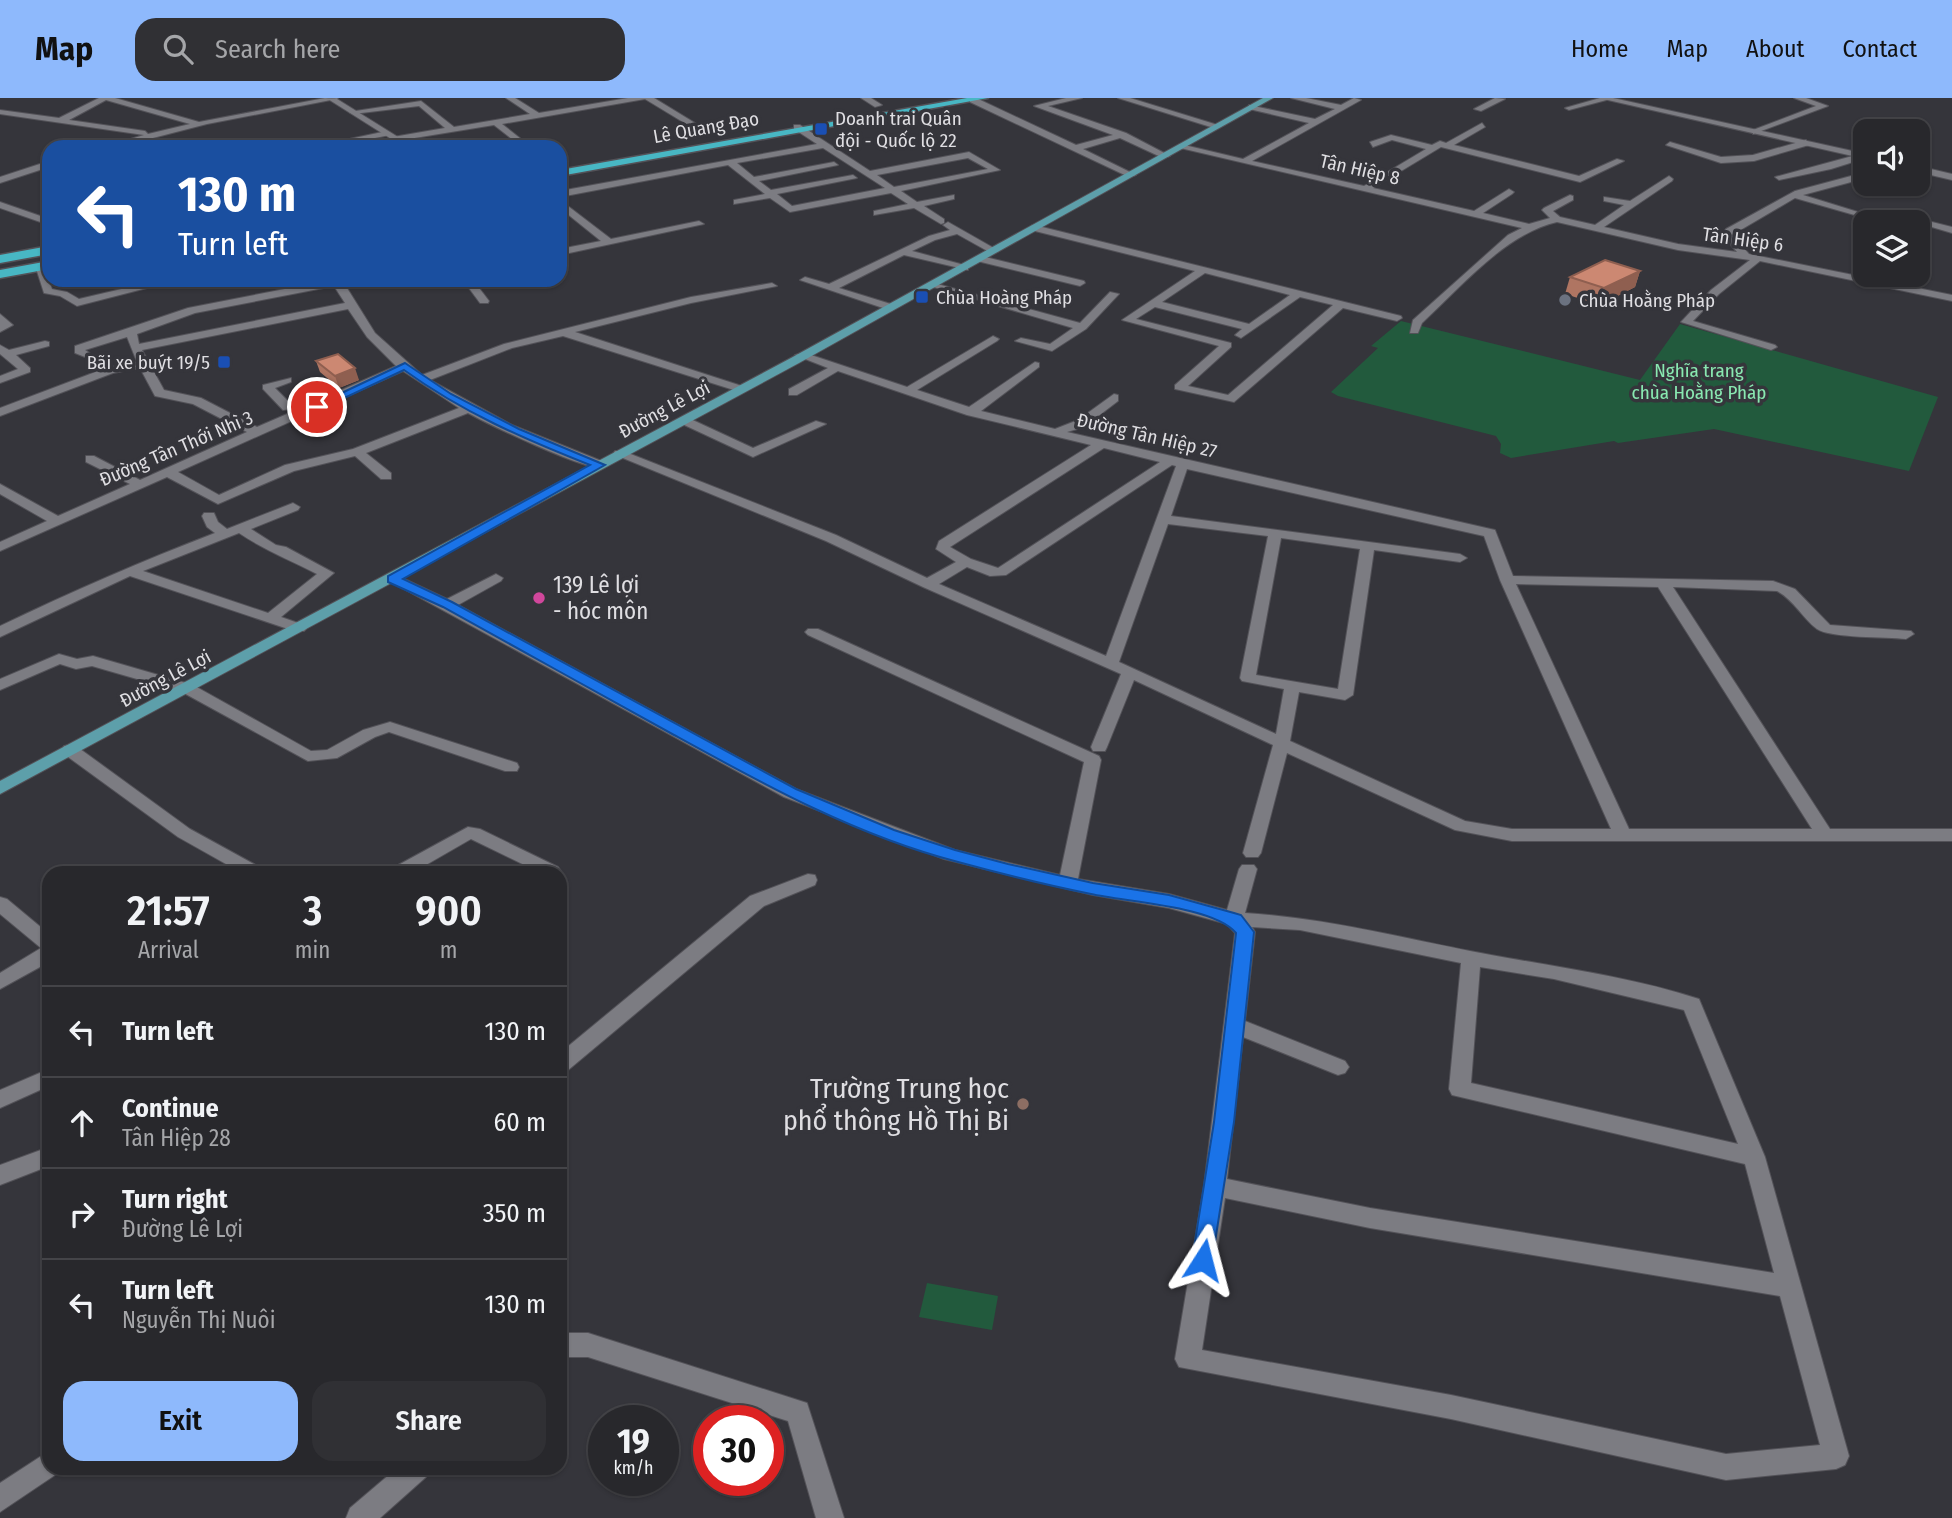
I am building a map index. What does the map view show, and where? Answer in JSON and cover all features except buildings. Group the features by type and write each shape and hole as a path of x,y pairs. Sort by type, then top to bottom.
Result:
{"highway":[{"name":"Lê Quang Đạo","path":"762,125 918,98"},
{"name":"Lê Quang Đạo","path":"567,163 933,98"},
{"name":"Lê Quang Đạo","path":"799,129 961,98"},
{"name":"Lê Quang Đạo","path":"567,170 978,99"},
{"name":"Lê Quang Đạo","path":"695,137 722,132"},
{"path":"0,261 42,253"},
{"path":"0,272 42,266"}],"main road":[{"name":"Đường Lê Lợi","path":"0,788 393,579 981,259 1269,98"}],"street":[{"path":"62,120 105,98 199,124"},
{"path":"510,98 537,115"},
{"path":"597,98 607,104"},
{"path":"132,140 199,124 333,99 398,140 494,121 642,98"},
{"path":"648,98 709,134"},
{"path":"865,98 877,105"},
{"path":"1078,98 1033,105 1123,135 1166,156"},
{"path":"1122,98 1217,126"},
{"path":"1295,98 1342,108"},
{"path":"1478,109 1501,99 1499,98"},
{"path":"1569,108 1607,98 1853,154"},
{"path":"1756,132 1824,106 1798,98"},
{"path":"978,99 1132,175"},
{"path":"1245,161 1357,100"},
{"path":"353,112 421,103 452,129"},
{"path":"1252,107 1316,122"},
{"path":"998,110 1009,108"},
{"path":"0,112 152,134"},
{"path":"494,121 518,140"},
{"path":"1447,146 1482,125"},
{"path":"799,129 944,223 993,251"},
{"path":"352,140 387,133"},
{"path":"1076,148 1123,135"},
{"path":"1373,144 1391,137 1433,148"},
{"path":"1670,145 1721,160 1754,158 1805,143"},
{"path":"1367,188 1440,144 1580,179 1620,161"},
{"path":"567,193 823,145"},
{"name":"Tân Hiệp 8","path":"1180,147 1531,227"},
{"path":"1482,155 1493,149"},
{"path":"730,162 790,209 996,170 968,155 868,174"},
{"path":"1779,177 1853,159"},
{"path":"752,180 849,161"},
{"path":"834,165 876,193"},
{"path":"0,180 42,166"},
{"path":"1930,172 1952,177"},
{"path":"737,202 853,178"},
{"path":"1598,227 1669,179"},
{"path":"1745,256 1727,235 1729,231 1795,195 1853,179"},
{"path":"791,189 813,204"},
{"path":"1477,213 1509,192"},
{"path":"1795,195 1853,213"},
{"path":"877,213 951,197"},
{"path":"1557,219 1547,210 1570,198"},
{"path":"1606,199 1634,205"},
{"path":"0,205 42,220"},
{"path":"567,209 609,242"},
{"name":"Tân Hiệp 6","path":"1414,331 1417,323 1503,244 1531,227 1557,219 1684,249 1758,258 1952,298"},
{"path":"567,251 699,224"},
{"path":"1930,224 1952,230"},
{"path":"1034,229 1397,318"},
{"path":"830,288 932,238 958,231"},
{"path":"903,253 964,268"},
{"path":"1758,258 1715,292 1686,322 1770,347"},
{"path":"981,259 1080,284"},
{"path":"1202,271 1127,320 1227,345"},
{"path":"805,281 890,307"},
{"path":"934,284 1082,327"},
{"path":"423,379 508,345 691,300 772,286"},
{"path":"48,287 48,291 77,303 144,287"},
{"path":"85,354 79,351 79,348 192,310 307,287"},
{"path":"341,287 370,334 423,379 469,408 515,432 599,465"},
{"path":"473,287 484,301"},
{"path":"1298,294 1227,345 1179,387 1230,399 1340,305"},
{"path":"1021,341 1052,348 1082,327 1114,295"},
{"path":"1153,303 1250,328"},
{"path":"135,348 352,305"},
{"path":"0,317 8,325 0,330"},
{"path":"131,332 135,348 159,393 197,401 259,433"},
{"path":"563,332 741,389"},
{"path":"906,392 993,338"},
{"path":"4,351 45,344"},
{"path":"0,380 26,370 4,351"},
{"name":"Đường Tân Hiệp 27","path":"801,355 971,412 1490,533 1507,580"},
{"path":"0,412 110,370 144,364"},
{"path":"971,412 1035,365"},
{"name":"Đường Tân Thới Nhì 3","path":"0,547 405,366"},
{"path":"793,392 836,368"},
{"path":"287,380 267,387 287,407 300,404 317,407"},
{"path":"1056,433 1075,423 1080,424 1114,398"},
{"path":"168,471 218,500 290,468 357,452 469,408"},
{"path":"684,420 753,453 820,424"},
{"path":"1102,444 944,544 943,549 990,572 1001,572 1177,462"},
{"path":"357,452 386,476"},
{"path":"619,454 831,538 1461,826 1512,835 1952,835"},
{"path":"90,459 139,484"},
{"path":"1111,664 1164,519 1177,462"},
{"path":"0,488 56,521"},
{"path":"0,632 130,571 292,507"},
{"path":"209,516 212,524 224,533"},
{"path":"1164,519 1367,548 1460,558"},
{"path":"242,529 272,549 281,550 327,573 270,618"},
{"path":"1275,533 1248,678 1345,695 1367,548"},
{"path":"928,584 966,562"},
{"path":"130,571 299,628"},
{"path":"447,605 496,578"},
{"path":"393,579 447,605 790,793 889,834 950,855 1068,883 1169,901 1234,919 1300,923 1554,972 1692,1004 1754,1157 1836,1457 1726,1467 1451,1407 1188,1359 1215,1186 1245,932 1234,919"},
{"path":"1623,835 1507,580 1782,586 1793,591 1826,629 1906,634"},
{"path":"1662,582 1826,837"},
{"path":"813,632 1093,760 1068,883"},
{"path":"0,685 62,659 76,664 93,662 187,688 308,755 326,758 379,729 390,727 511,767"},
{"path":"1099,747 1129,672"},
{"path":"1234,919 1289,715 1292,686"},
{"path":"70,750 184,833 243,866"},
{"path":"410,866 468,833 474,833 542,866"},
{"path":"567,1059 757,901 808,880"},
{"path":"0,904 42,938"},
{"path":"0,982 42,957"},
{"path":"1471,958 1460,1090 1754,1157"},
{"path":"1234,1026 1338,1067"},
{"path":"0,1099 42,1079"},
{"path":"0,1175 42,1159"},
{"path":"1215,1186 1370,1218 1788,1286"},
{"path":"567,1345 588,1345 798,1412 830,1518"},
{"path":"0,1499 42,1469"},
{"path":"360,1518 409,1475"}],"green space":[{"name":"Nghĩa trang chùa Hoằng Pháp","path":"1401,321 1640,380 1680,324 1938,397 1909,471 1714,429 1618,443 1614,441 1511,458 1500,453 1501,444 1496,436 1331,392 1378,348 1371,346"},
{"path":"927,1283 998,1296 992,1330 919,1317"}],"place":[{"name":"Doanh trại Quân đội - Quốc lộ 22","path":"821,129"},
{"name":"Chùa Hoàng Pháp","path":"922,297"},
{"name":"Chùa Hoằng Pháp","path":"1565,300"},
{"name":"Bãi xe buýt 19/5","path":"224,362"},
{"name":"139 Lê lợi - hóc môn","path":"539,598"},
{"name":"Trường Trung học phổ thông Hồ Thị Bi","path":"1023,1104"}],"route":[{"path":"317,407 405,366 447,396 515,432 599,465 393,579 447,605 790,793 889,834 950,855 1008,870 1093,889 1169,901 1234,919 1245,932 1224,1122 1203,1260"}]}
